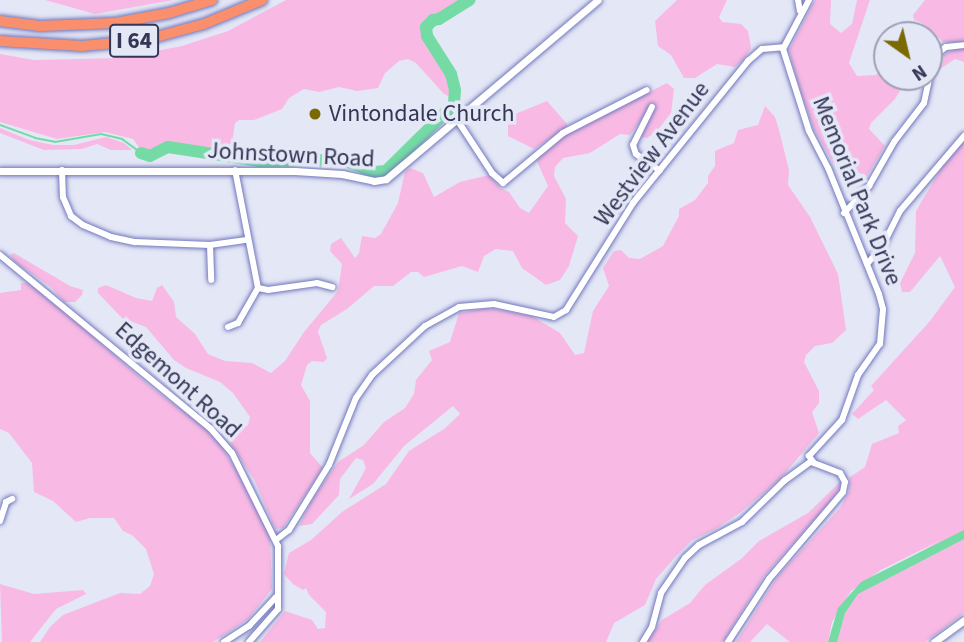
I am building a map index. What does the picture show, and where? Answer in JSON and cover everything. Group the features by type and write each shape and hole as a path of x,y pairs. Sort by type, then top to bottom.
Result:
{"highway":[{"name":"I 64","path":"0,21 40,26 104,24 160,16 212,0"},
{"name":"I 64","path":"0,41 82,46 145,40 204,24 262,0"}],"street":[{"name":"Johnstown Road","path":"0,171 328,172 380,180 396,173 456,118 598,0"},
{"path":"798,0 800,11"},
{"path":"783,47 808,0"},
{"path":"844,214 870,186 900,131 924,103 934,59 946,47 964,45"},
{"name":"Westview Avenue","path":"276,540 289,530 330,465 356,398 372,375 425,326 459,307 494,304 554,317 566,310 629,209 753,55 766,47 783,47"},
{"name":"Memorial Park Drive","path":"783,47 809,131 832,178 883,309 879,348 858,376 842,420 811,453 812,461"},
{"path":"456,118 492,173 503,183 563,133 647,90"},
{"path":"652,107 632,145 636,154 660,171"},
{"path":"867,264 882,247 900,211 964,136"},
{"path":"62,170 64,204 71,216 83,225 124,241 210,245 247,240"},
{"path":"228,327 241,319 258,288 234,170"},
{"path":"210,245 211,280"},
{"name":"Edgemont Road","path":"0,255 217,435 243,471 276,540 277,612 249,642"},
{"path":"258,288 262,291 317,284 332,287"},
{"path":"643,642 649,632 658,597 694,549 742,522 784,481 812,461 840,473 845,482 843,492 769,579 728,642"},
{"path":"0,520 6,502 12,499"},
{"path":"224,642 249,626 276,597"},
{"path":"934,642 964,620"}],"shaded area":[{"path":"45,0 173,0 95,14"},
{"path":"286,0 465,0 441,15 426,20 422,27 423,39 451,78 452,93 448,96 444,94 416,63 408,59 399,61 385,73 378,88 357,91 339,87 319,92 304,89 289,98 282,109 254,120 239,120 235,123 232,143 219,150 163,144 143,153 133,139 105,132 57,139 0,122 0,54 34,60 120,58 182,46 228,31"},
{"path":"677,0 727,0 719,17 722,22 741,24 748,31 751,48 744,59 735,67 717,64 695,78 684,78 671,55 658,46 655,21"},
{"path":"815,0 831,0 830,24 841,33 852,24 857,0 870,0 849,63 857,76 873,75 873,91 900,91 871,123 869,129 885,146 867,176 833,163 814,129 789,50"},
{"path":"925,0 964,0 964,42 943,42 943,21 917,21 913,15"},
{"path":"964,47 964,62 955,59 943,67 944,55"},
{"path":"667,83 674,89 671,113 657,131 647,138 639,136 647,112 630,135 620,134 590,153 563,158 555,167 554,176 566,199 565,223 578,236 569,266 560,280 546,285 522,268 513,251 496,249 484,256 478,272 462,266 424,277 418,272 411,272 393,286 374,286 347,309 321,325 318,332 327,358 324,362 312,361 307,365 301,385 310,401 310,453 323,468 283,528 276,529 254,479 230,443 230,436 248,425 250,417 233,393 220,382 174,360 146,327 122,318 98,293 98,288 106,285 136,298 152,301 157,288 162,285 174,302 176,317 195,334 208,354 225,361 252,363 271,373 285,361 304,332 338,291 342,264 330,251 331,244 341,238 355,258 359,253 362,236 375,238 381,234 398,203 405,172 410,168 423,173 434,197 460,182 489,175 500,188 509,192 520,208 529,213 548,186 536,159 569,133"},
{"path":"547,101 567,124 566,128 534,149 508,136 508,117"},
{"path":"765,106 775,117 779,130 789,170 788,185 810,217 838,274 846,330 832,343 815,346 806,355 804,362 819,391 819,403 812,412 819,433 780,479 741,512 714,530 692,540 656,579 645,605 614,623 606,642 260,642 285,611 312,620 318,629 325,628 326,612 309,595 306,588 303,590 293,584 284,574 289,553 311,540 342,512 386,484 409,451 444,429 460,414 453,406 404,446 373,484 349,499 366,468 363,460 356,458 340,479 339,495 312,524 299,526 312,500 338,462 364,445 384,422 405,408 414,394 416,380 432,360 429,351 450,342 459,313 488,308 532,316 560,333 575,355 584,353 593,311 609,286 603,268 614,251 621,250 629,258 640,259 663,246 679,216 679,209 695,200 708,183 708,176 715,166 715,151 734,143 738,130 758,125"},
{"path":"0,128 29,140 53,145 74,145 106,137 124,143 132,150 111,150 97,144 82,149 44,150 0,133"},
{"path":"964,142 964,613 925,642 833,642 851,598 865,584 941,540 881,570 851,591 832,622 828,642 790,642 767,624 750,642 736,642 778,576 840,508 849,491 850,477 865,467 872,444 899,433 898,426 906,420 886,400 858,419 852,414 874,390 871,386 930,321 955,287 940,256 910,292 902,292 900,283 915,253 916,211 945,162"},
{"path":"14,253 70,286 83,290 82,295 75,302 64,302 51,287 15,262 10,255"},
{"path":"21,283 28,283 50,299 151,387 204,427 222,447 243,480 270,538 272,589 248,619 213,642 40,642 50,627 63,615 120,593 140,594 150,586 154,574 146,549 132,535 123,531 114,518 90,518 76,522 53,501 34,492 32,463 9,433 0,429 0,293 21,290"},
{"path":"840,482 841,486 832,500 764,576 723,642 647,642 662,620 690,603 705,585 741,559 759,541 808,513"},
{"path":"964,530 964,539 858,594 845,613 837,642 828,642 838,608 861,582"},
{"path":"0,584 34,594 83,590 86,594 56,609 30,642 2,642"}],"waterway":[{"path":"141,153 150,156 168,147 259,161 343,160 374,172 386,171 454,104 455,90 451,74 427,36 426,27 433,20 470,0"},
{"path":"0,125 55,142 101,134 122,139 141,153"}],"place":[{"name":"Vintondale Church","path":"315,114"}]}
